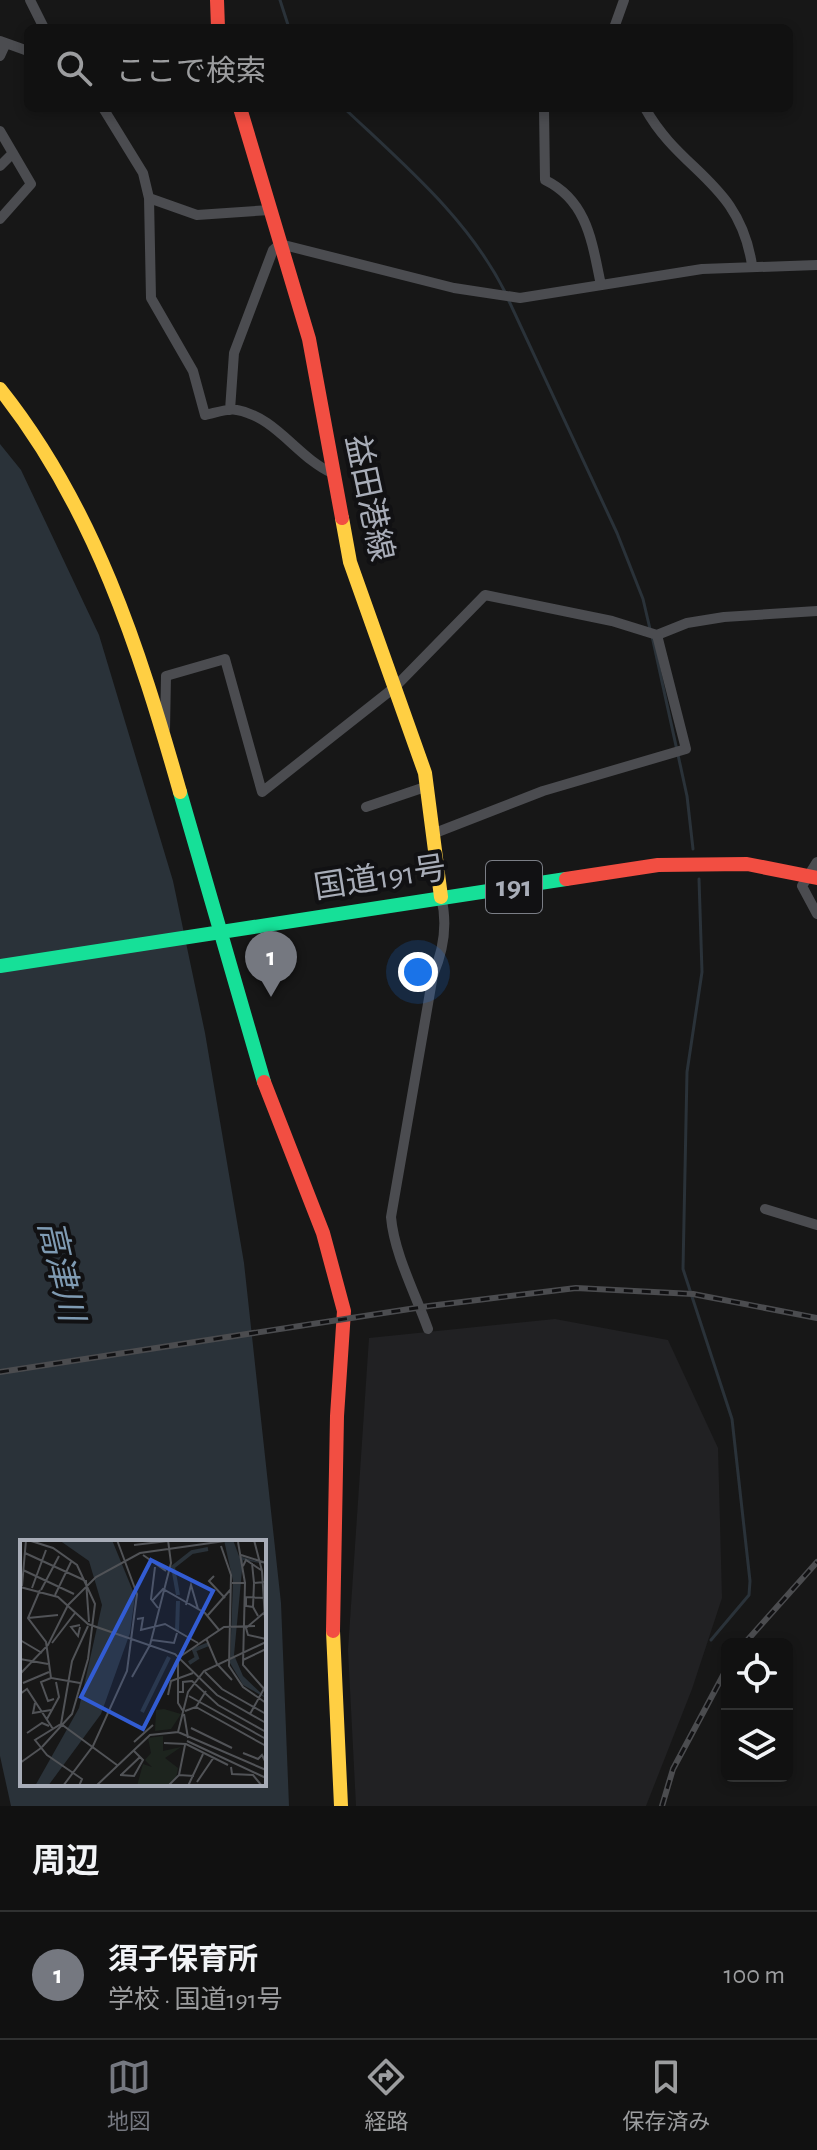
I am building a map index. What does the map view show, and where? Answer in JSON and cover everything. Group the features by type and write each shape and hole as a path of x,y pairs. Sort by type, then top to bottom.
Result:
{"main road":[{"path":"217,0 218,24"},
{"name":"益田港線","path":"241,112 309,339 350,562 428,786 441,897"},
{"path":"0,389 36,432 77,504 118,597 165,743 215,931 255,1055 341,1295 345,1337 339,1360 334,1642 334,1722 341,1806"},
{"name":"国道191号","path":"0,966 658,865 747,864 812,877"}],"street":[{"path":"30,0 42,24"},
{"path":"615,24 624,0"},
{"path":"0,56 3,42 24,50"},
{"path":"105,112 143,173 149,198 151,298 193,371 205,415 230,410 257,418 285,436 315,465 332,473"},
{"path":"544,112 545,180 567,196 585,217 601,285"},
{"path":"648,112 688,162 720,189 741,223 752,265"},
{"path":"0,131 31,184 0,219"},
{"path":"0,166 13,153"},
{"path":"149,198 197,215 270,210"},
{"path":"230,410 234,353 273,250 280,244 454,288 520,298 752,265 817,265"},
{"path":"165,743 166,676 225,659 262,792 395,687 485,595 612,621 657,635 687,623 711,619 817,611"},
{"path":"435,833 543,791 686,749 657,635"},
{"path":"366,807 428,786"},
{"path":"817,862 812,877 802,886 817,914"},
{"path":"428,1329 420,1301 397,1252 391,1217 433,975 442,955 446,916 441,897"},
{"path":"765,1209 817,1225"}],"shaded area":[{"path":"555,1319 668,1340 718,1448 722,1598 692,1689 646,1806 356,1806 348,1650 369,1338"}],"water":[{"name":"高津川","path":"0,444 21,470 99,635 173,881 205,1033 244,1263 281,1603 289,1806 11,1806 0,1756"}],"waterway":[{"path":"280,0 288,24"},
{"path":"348,112 433,193 473,240 505,292"},
{"path":"508,299 617,533 643,599 650,629"},
{"path":"652,636 687,796 693,849"},
{"path":"699,879 702,972 687,1072 683,1269 732,1419 750,1581 749,1595 711,1640"}],"railway":[{"path":"0,1372 429,1306 576,1288 693,1294 817,1318"},
{"path":"749,1638 817,1562"},
{"path":"662,1806 673,1769 721,1679"}],"traffic: fast":[{"path":"180,792 264,1082"},
{"path":"0,966 566,879"}],"traffic: slow":[{"path":"0,389 33,434 62,482 110,581 148,685 180,792"},
{"path":"342,518 350,562 425,773 441,897"},
{"path":"333,1631 341,1806"}],"traffic: jam":[{"path":"217,0 218,24"},
{"path":"241,112 309,339 342,518"},
{"path":"566,879 658,865 747,864 817,878"},
{"path":"264,1082 323,1233 344,1311 337,1416 333,1631"}],"place":[{"name":"須子保育所","path":"271,997"}]}
